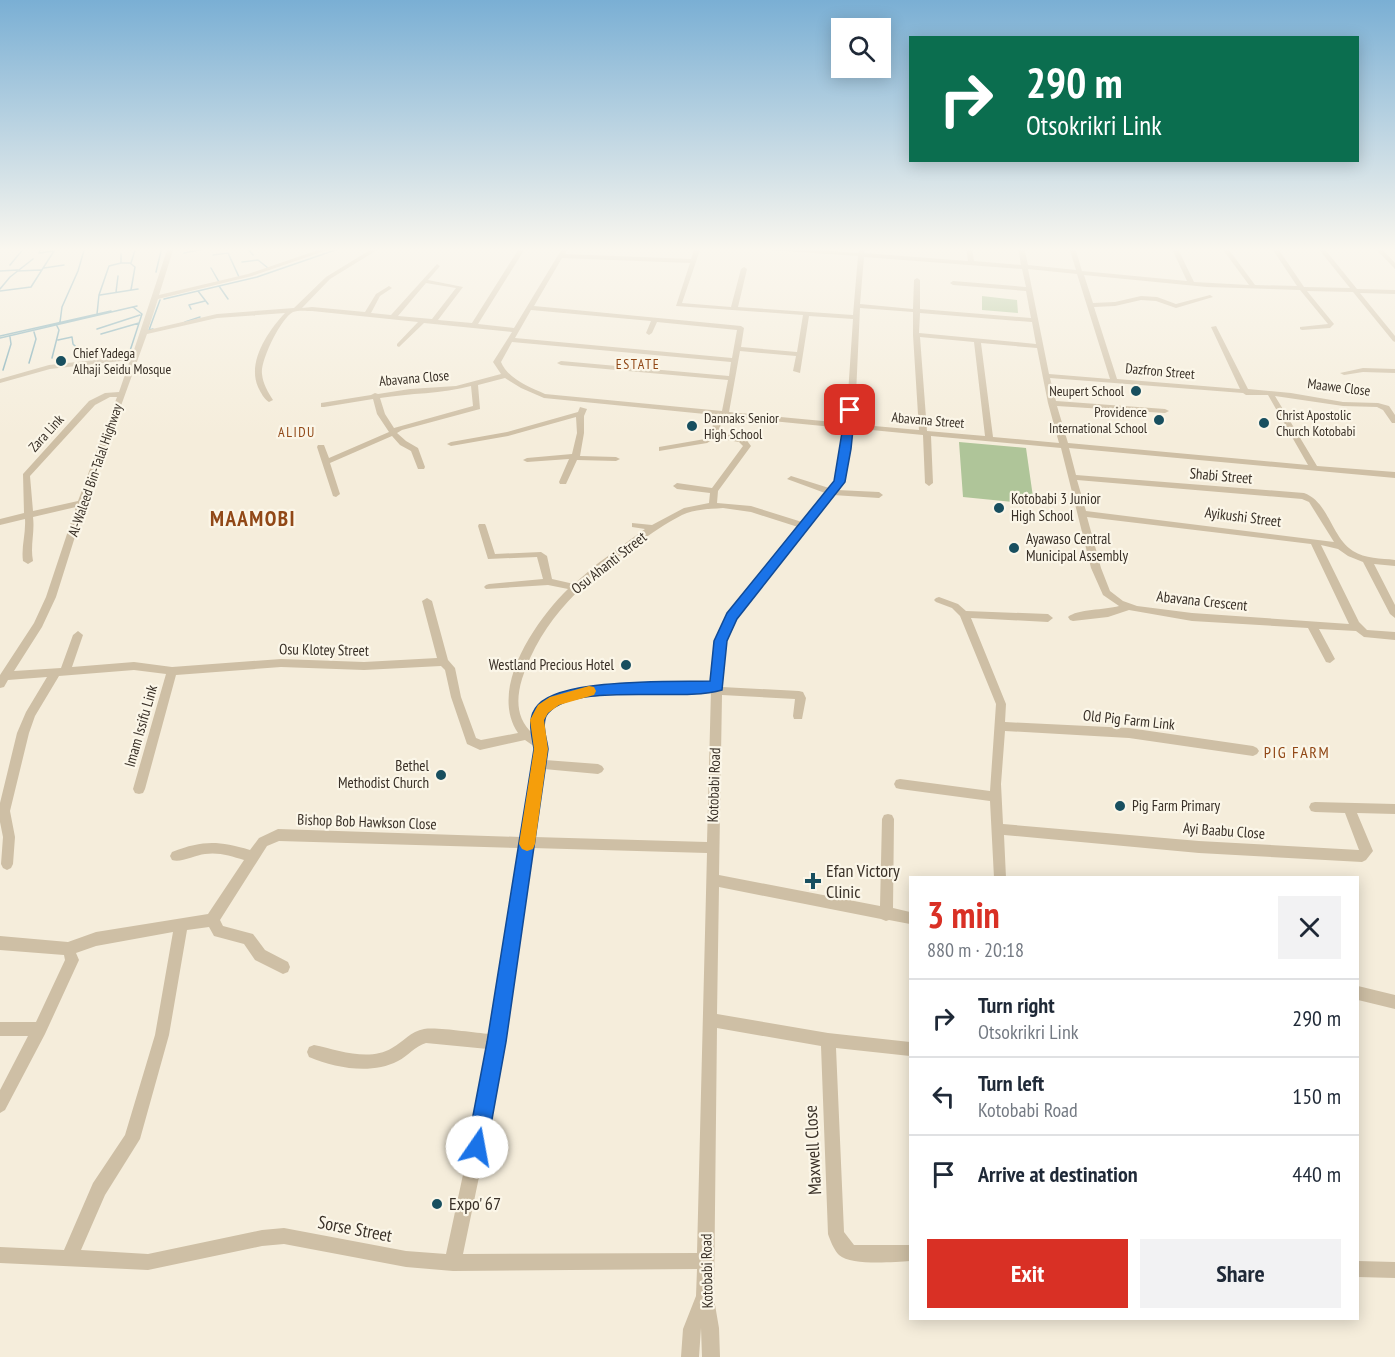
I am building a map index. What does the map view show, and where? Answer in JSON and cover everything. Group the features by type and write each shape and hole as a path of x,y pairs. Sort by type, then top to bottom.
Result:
{"street":[{"name":"Al-Waleed Bin-Talal Highway","path":"3,677 51,597 81,503 151,310"},
{"path":"144,333 217,315 289,310"},
{"path":"268,400 258,379 259,356 282,320 294,310"},
{"path":"325,310 516,330"},
{"path":"366,314 368,310"},
{"path":"393,317 399,310"},
{"path":"435,320 442,310"},
{"path":"474,325 483,310"},
{"path":"507,375 497,366 497,362 529,310"},
{"path":"557,310 741,329 738,349 715,435 707,441 662,448"},
{"path":"753,310 856,317"},
{"name":"Kotobabi Road","path":"711,1357 710,1328 705,1299 717,661 725,629 732,617 841,478 848,426 857,310"},
{"path":"900,310 1034,320"},
{"name":"Abavana Crescent","path":"1032,310 1052,403 1101,585 1113,598 1128,607 1191,617 1347,628 1355,628 1356,625"},
{"path":"1092,310 1114,381"},
{"path":"1302,327 1331,325 1319,310"},
{"path":"1371,310 1395,340"},
{"path":"917,312 916,335 929,483"},
{"path":"797,371 806,314"},
{"path":"650,333 655,319"},
{"path":"399,345 423,320"},
{"path":"1214,327 1246,393"},
{"path":"916,335 1039,346"},
{"path":"510,340 734,360"},
{"path":"977,340 989,439"},
{"path":"738,349 800,354"},
{"path":"0,381 49,367 134,358"},
{"path":"561,363 730,378"},
{"path":"1344,373 1363,370 1395,371"},
{"name":"Abavana Street","path":"507,375 544,396 587,401 1395,475"},
{"name":"Abavana Close","path":"324,405 375,395 476,385 507,375"},
{"name":"Dazfron Street","path":"1046,376 1271,395"},
{"path":"326,462 393,433 397,428 477,407 476,385"},
{"name":"Zara Link","path":"28,561 26,551 30,530 26,476 92,403 108,395 122,394"},
{"path":"375,395 381,414 393,433 414,450 421,467"},
{"path":"1271,395 1314,468"},
{"name":"Maawe Close","path":"1271,395 1303,396 1343,404 1381,406 1386,408 1395,421"},
{"path":"562,482 571,462 576,457 580,437 579,414 587,401"},
{"path":"1052,403 1165,411"},
{"path":"451,444 508,434 579,414"},
{"path":"713,506 714,491 747,446 742,440 715,435"},
{"path":"321,447 336,494"},
{"path":"527,460 576,457 616,459"},
{"name":"Shabi Street","path":"1072,477 1304,496 1312,500 1341,546"},
{"path":"791,479 832,492 879,495"},
{"path":"677,486 714,491"},
{"path":"0,522 81,503"},
{"name":"Osu Ahanti Street","path":"524,736 513,708 512,699 521,661 537,632 574,586 615,554 689,509 713,506 749,507 805,526"},
{"name":"Ayikushi Street","path":"1083,514 1314,541 1341,546 1352,554 1367,560 1395,563"},
{"path":"635,525 655,528"},
{"path":"482,526 491,557 538,554 542,556 548,582"},
{"path":"1314,541 1356,625 1364,633 1395,636"},
{"path":"1367,560 1395,614"},
{"path":"489,586 548,582 574,586"},
{"path":"939,600 955,606 964,614 999,693 1001,726 996,797 1000,876"},
{"path":"427,601 443,662 450,668 456,697 471,741 480,745 524,736 539,744"},
{"path":"1073,617 1108,613 1128,607"},
{"path":"964,614 1048,618"},
{"path":"1312,626 1330,659"},
{"path":"7,864 9,837 4,811 23,733 30,715 60,672 78,635"},
{"name":"Osu Klotey Street","path":"3,677 134,666 172,671 281,663 364,666 443,662"},
{"name":"Imam Issifu Link","path":"139,789 172,671"},
{"path":"453,1263 487,1100 541,749 537,720 543,709 555,701 576,693 717,688 799,695 801,698 798,716"},
{"name":"Old Pig Farm Link","path":"1001,726 1129,733 1253,751"},
{"path":"539,764 598,769"},
{"path":"900,784 996,797"},
{"path":"1315,807 1395,809"},
{"name":"Ayi Baabu Close","path":"998,829 1199,847 1362,856 1367,851 1349,808"},
{"path":"886,915 888,819"},
{"name":"Bishop Bob Hawkson Close","path":"213,920 263,842 278,835 712,848"},
{"path":"176,856 201,847 212,846 253,857"},
{"path":"712,880 909,918"},
{"path":"0,943 68,949 96,939 213,920 219,931 248,939 260,955 283,967"},
{"path":"69,1258 99,1189 132,1139 162,1035 181,926"},
{"path":"0,1105 40,1029 72,960 68,949"},
{"path":"1359,993 1395,1002"},
{"path":"710,1020 828,1040 909,1049"},
{"path":"0,1029 40,1029"},
{"path":"315,1052 370,1063 398,1053 416,1038 426,1036 496,1042"},
{"name":"Maxwell Close","path":"828,1040 836,1234 845,1249 852,1252 909,1253"},
{"name":"Sorse Street","path":"0,1255 148,1262 262,1238 284,1236 406,1259 453,1263 706,1260"},
{"path":"1359,1269 1395,1270"},
{"path":"690,1357 692,1329 705,1299"}],"green space":[{"path":"986,310 1018,310 1018,313"},
{"path":"959,442 1026,448 1034,504 963,497"}],"waterway":[{"path":"60,322 62,310"},
{"path":"0,338 118,310"},
{"path":"128,357 142,314 137,310"},
{"path":"153,329 149,330 156,310"},
{"path":"0,336 111,311"},
{"path":"97,329 140,315"},
{"path":"185,322 200,317"},
{"path":"101,334 139,323"},
{"path":"52,358 59,330 57,326"},
{"path":"29,363 36,339 34,332"},
{"path":"3,370 11,344 10,337"},
{"path":"58,340 72,337 73,344 79,350"}],"slow traffic":[{"path":"527,844 541,749 537,720 543,709 555,701 589,691"}],"place":[{"name":"Chief Yadega Alhaji Seidu Mosque","path":"61,361"},
{"name":"Neupert School","path":"1136,391"},
{"name":"Providence International School","path":"1159,420"},
{"name":"Christ Apostolic Church Kotobabi","path":"1264,423"},
{"name":"Dannaks Senior High School","path":"692,426"},
{"name":"Kotobabi 3 Junior High School","path":"999,508"},
{"name":"Ayawaso Central Municipal Assembly","path":"1014,548"},
{"name":"Westland Precious Hotel","path":"626,665"},
{"name":"Bethel Methodist Church","path":"441,775"},
{"name":"Pig Farm Primary","path":"1120,806"},
{"name":"Efan Victory Clinic","path":"813,881"},
{"name":"Expo' 67","path":"437,1204"}],"district":[{"name":"ESTATE","path":"638,364"},
{"name":"ALIDU","path":"297,432"},
{"name":"MAAMOBI","path":"253,519"},
{"name":"PIG FARM","path":"1297,752"}],"route":[{"path":"477,1147 487,1100 541,749 537,720 543,709 555,701 586,691 717,686 720,641 732,617 841,478 850,410"}]}
